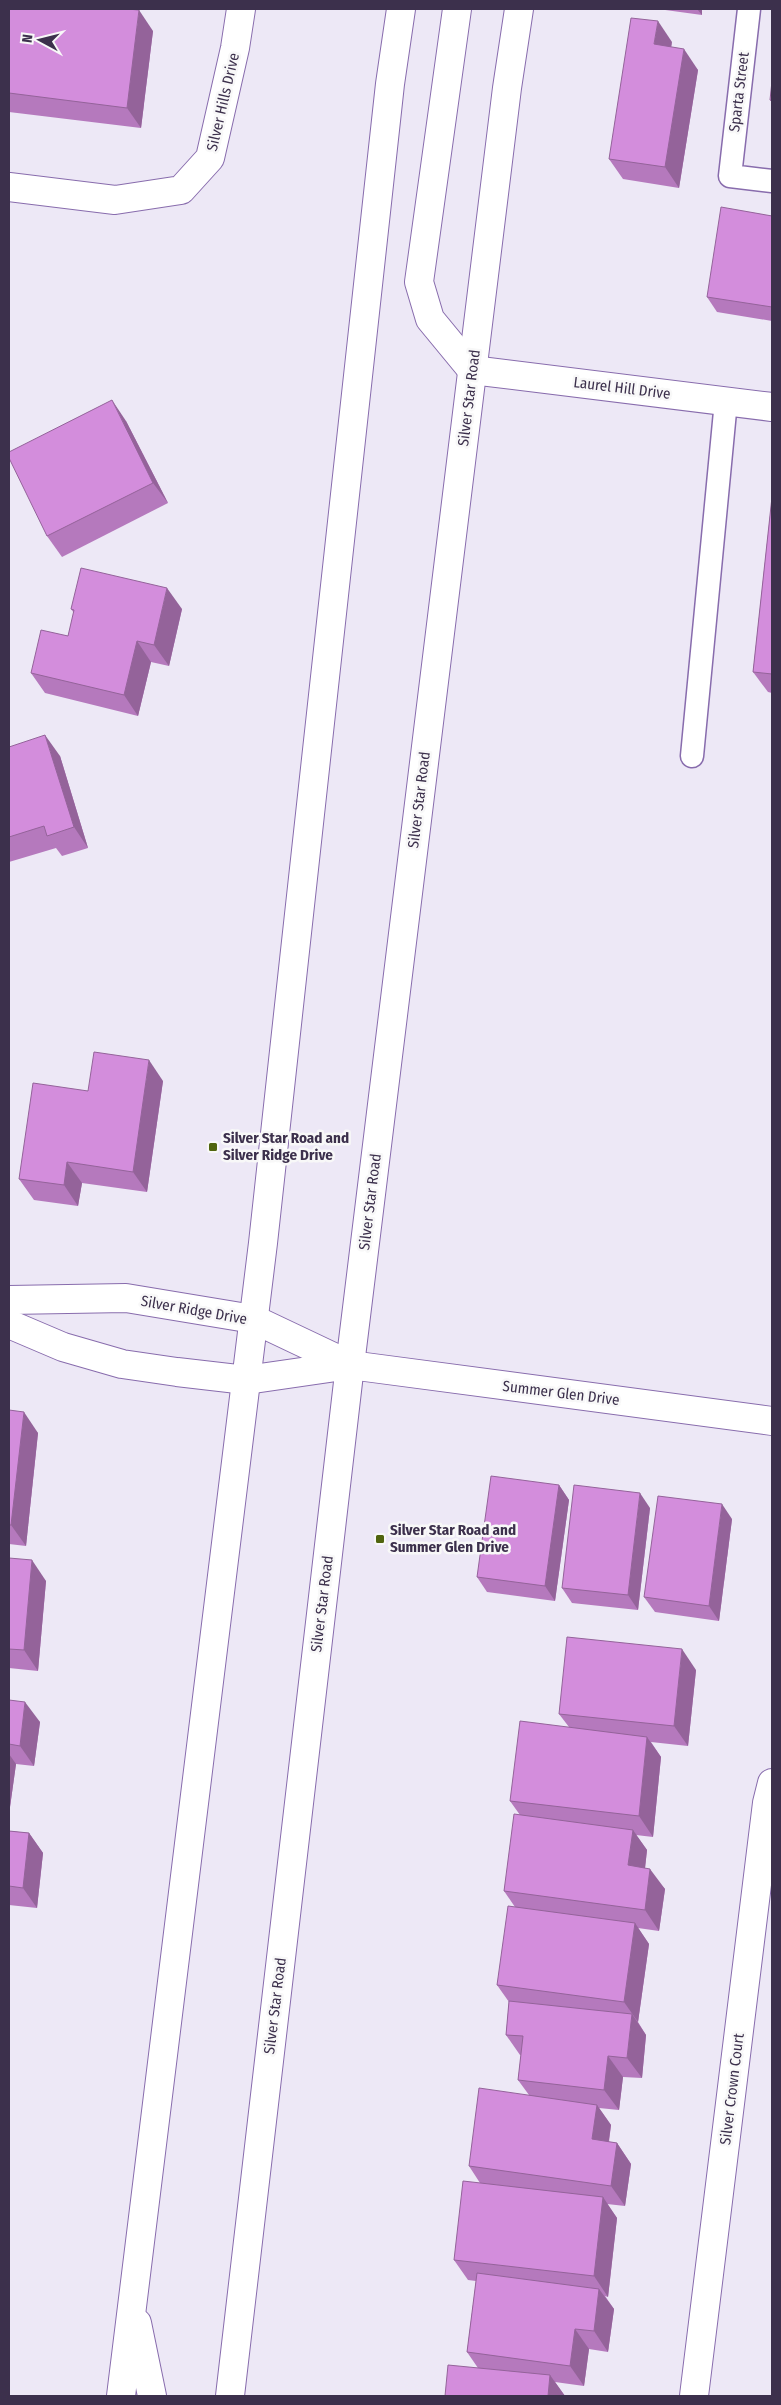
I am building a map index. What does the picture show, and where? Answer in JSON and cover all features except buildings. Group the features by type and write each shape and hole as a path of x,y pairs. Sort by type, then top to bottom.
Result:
{"main road":[{"name":"Silver Hills Drive","path":"9,187 115,200 181,190 210,158 235,48 241,9"},
{"path":"121,2396 246,1380 387,103 401,9"},
{"path":"457,9 419,282 430,319 472,370"},
{"name":"Silver Star Road","path":"230,2396 350,1365 507,88 519,9"},
{"name":"Laurel Hill Drive","path":"472,370 772,407"},
{"name":"Silver Ridge Drive","path":"9,1300 126,1298 253,1319 350,1365"},
{"path":"9,1324 64,1347 122,1364 246,1380 350,1365"},
{"name":"Summer Glen Drive","path":"350,1365 772,1421"},
{"name":"Silver Crown Court","path":"694,2396 767,1802 772,1783"},
{"path":"133,2302 152,2396"}],"lane":[{"name":"Sparta Street","path":"749,9 730,176 772,181"},
{"path":"692,756 726,401"}],"place":[{"name":"Silver Star Road and Silver Ridge Drive","path":"213,1147"},
{"name":"Silver Star Road and Summer Glen Drive","path":"380,1539"}]}
